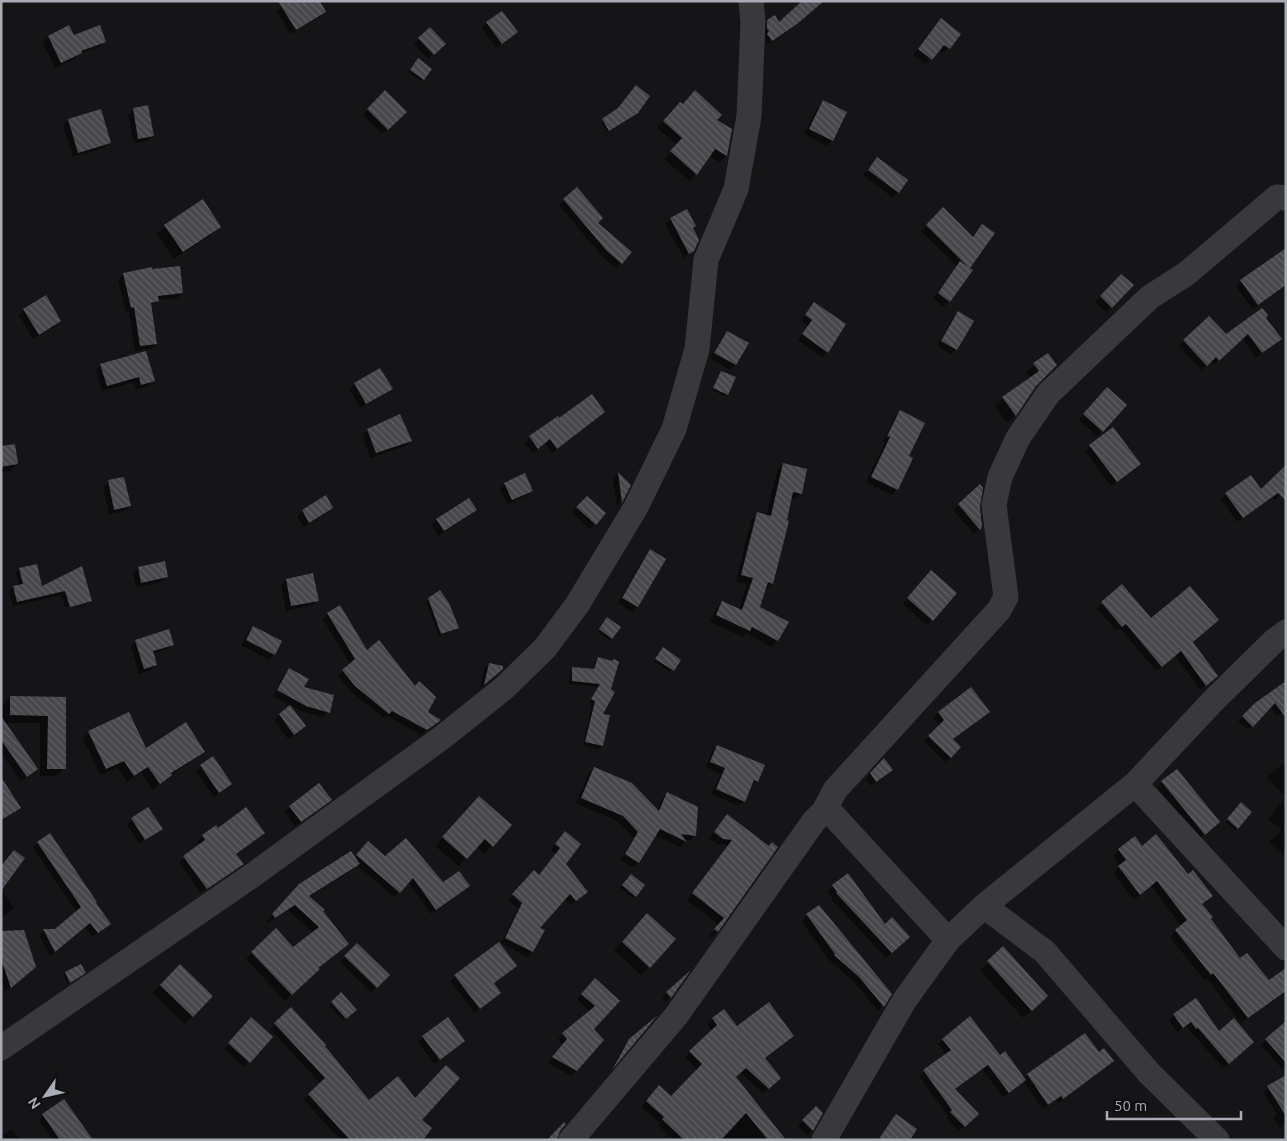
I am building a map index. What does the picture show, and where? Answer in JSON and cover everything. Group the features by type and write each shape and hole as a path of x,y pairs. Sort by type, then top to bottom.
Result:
{"street":[{"path":"1,1048 253,875 444,736 504,688 545,648 577,605 636,507 674,429 697,349 706,260 736,188 749,116 753,22 751,1"},
{"path":"571,1140 676,1016 814,821 824,811 835,790 999,610 1006,597 994,505 1000,477 1018,438 1048,394 1150,297 1186,274 1277,197 1286,198"},
{"path":"824,1140 904,1001 948,940 984,906 1135,784 1221,693 1275,640 1286,632"},
{"path":"1135,784 1286,948"},
{"path":"824,811 832,814 948,940"},
{"path":"984,906 1045,952 1149,1073 1217,1140"}],"building":[{"path":"278,1 320,1 326,12 296,30"},
{"path":"802,1 824,1 797,24 772,41 767,34 769,31 767,29 767,20 775,15 779,22"},
{"path":"502,11 518,32 502,44 486,22"},
{"path":"941,18 961,34 950,49 944,45 932,60 918,49"},
{"path":"69,25 74,35 100,25 106,42 81,51 82,53 61,63 48,36"},
{"path":"430,27 446,44 434,55 418,38"},
{"path":"418,58 432,69 424,80 410,70"},
{"path":"636,85 650,96 638,113 609,131 602,119 618,108"},
{"path":"385,90 407,112 388,130 367,109"},
{"path":"695,90 722,115 717,120 732,129 727,156 715,149 697,175 670,151 682,138 663,121 680,102 683,104"},
{"path":"823,100 847,112 833,141 809,129"},
{"path":"148,105 154,136 138,139 133,108"},
{"path":"101,109 111,143 78,153 68,119"},
{"path":"877,157 908,180 899,193 868,170"},
{"path":"577,187 603,218 598,223 632,252 622,264 606,250 563,199"},
{"path":"203,199 221,227 183,252 164,225"},
{"path":"943,207 973,237 982,224 995,233 970,268 973,270 950,302 938,293 960,261 968,267 926,225"},
{"path":"687,209 696,226 693,228 699,240 694,251 689,254 670,218"},
{"path":"1286,248 1286,285 1258,305 1240,280"},
{"path":"180,266 183,293 158,296 159,301 151,303 157,344 140,346 134,307 131,308 123,273 152,267 152,269"},
{"path":"1121,274 1134,285 1112,308 1100,296"},
{"path":"46,295 61,321 39,335 23,309"},
{"path":"814,302 846,324 828,353 802,334 812,320 805,315"},
{"path":"1262,308 1268,315 1266,318 1282,339 1262,353 1248,334 1219,361 1216,357 1207,366 1183,340 1209,316 1226,334"},
{"path":"958,311 974,321 957,350 941,341"},
{"path":"727,331 749,343 736,365 714,353"},
{"path":"146,351 155,381 141,385 139,377 107,386 100,364"},
{"path":"1048,353 1057,365 1036,386 1016,416 1002,397 1039,371 1033,363"},
{"path":"380,368 393,389 366,404 354,383"},
{"path":"721,371 736,377 728,395 713,388"},
{"path":"1107,387 1127,405 1103,432 1083,414"},
{"path":"592,394 605,412 557,449 550,439 538,449 529,436 558,416 559,418"},
{"path":"900,410 925,423 909,456 913,458 898,490 871,477 890,437 887,436"},
{"path":"400,414 412,441 376,453 367,429"},
{"path":"1113,427 1141,464 1117,482 1089,445"},
{"path":"15,444 18,464 1,467 1,446"},
{"path":"783,463 807,469 802,494 793,492 787,520 789,521 773,584 768,582 760,607 789,622 778,641 752,627 750,631 716,615 722,601 742,610 753,578 741,575 757,512 771,516"},
{"path":"1286,465 1286,501 1278,493 1243,518 1225,493 1251,475 1261,489"},
{"path":"618,472 631,485 622,503"},
{"path":"525,473 533,491 512,500 504,483"},
{"path":"124,477 131,506 114,510 108,480"},
{"path":"980,484 983,488 980,507 982,527 980,530 958,504"},
{"path":"326,495 333,508 309,523 302,510"},
{"path":"587,496 606,513 596,525 576,507"},
{"path":"469,498 477,510 444,531 436,519"},
{"path":"650,549 666,559 638,607 622,598"},
{"path":"165,561 168,577 141,583 138,567"},
{"path":"37,564 42,586 82,566 92,601 70,607 65,591 17,602 13,586 23,584 19,568"},
{"path":"931,570 957,593 933,621 907,598"},
{"path":"313,573 319,601 291,606 286,579"},
{"path":"1122,584 1151,618 1190,586 1219,620 1193,642 1218,676 1206,686 1181,651 1162,667 1126,624 1122,627 1101,602"},
{"path":"440,590 449,603 459,628 441,634 428,598"},
{"path":"340,605 367,650 379,640 415,686 419,681 436,697 428,712 441,720 427,730 392,711 389,714 355,686 342,670 355,659 327,613"},
{"path":"607,617 621,627 612,639 599,629"},
{"path":"253,626 282,641 275,655 246,640"},
{"path":"169,629 174,645 153,651 157,665 144,669 135,640"},
{"path":"663,647 681,660 674,671 655,659"},
{"path":"598,657 612,661 614,659 619,662 611,689 615,692 603,714 610,715 603,746 585,742 595,701 591,699 600,684 572,681 572,667 594,669"},
{"path":"489,663 503,666 503,669 484,685"},
{"path":"289,668 309,679 304,687 334,695 330,713 306,706 277,690"},
{"path":"1286,681 1286,718 1275,703 1253,727 1242,716 1255,703"},
{"path":"971,687 990,712 953,739 961,747 951,758 928,736 944,720 938,712"},
{"path":"10,696 66,697 66,769 47,769 48,716 10,715"},
{"path":"290,705 306,726 294,735 279,714"},
{"path":"129,712 146,748 186,722 205,752 171,773 172,775 160,784 148,767 134,776 124,761 106,769 88,731"},
{"path":"1,716 38,769 27,777 1,740"},
{"path":"717,745 765,765 758,782 754,780 745,802 716,789 725,768 710,762"},
{"path":"213,756 232,784 219,793 200,765"},
{"path":"884,758 893,770 876,782 870,773"},
{"path":"594,767 632,783 659,811 667,792 698,807 696,836 681,834 687,842 660,829 639,863 625,854 638,832 623,816 581,798"},
{"path":"1177,769 1220,822 1205,835 1161,781"},
{"path":"1,777 21,808 1,820"},
{"path":"319,783 332,800 301,822 289,806"},
{"path":"479,796 512,825 493,847 485,839 467,859 442,837"},
{"path":"1241,802 1252,812 1238,829 1227,819"},
{"path":"148,807 163,829 145,840 131,818"},
{"path":"246,807 265,833 236,854 244,864 207,889 183,856 205,840 202,835 216,825 218,828"},
{"path":"727,814 769,846 772,842 778,847 718,932 714,929 724,918 692,893 732,840 723,839 714,832"},
{"path":"565,831 581,844 566,864 588,892 576,901 570,894 540,928 545,930 533,952 505,938 522,903 512,894 534,870 539,875 560,848 555,844"},
{"path":"50,833 111,924 98,933 90,923 55,952 43,929 55,929 81,907 37,842"},
{"path":"1156,834 1188,874 1193,870 1213,896 1202,904 1213,917 1211,919 1240,958 1247,953 1269,980 1286,968 1286,991 1248,1018 1213,973 1211,975 1175,930 1187,920 1157,881 1140,895 1118,866 1126,860 1118,849 1135,836 1142,846"},
{"path":"406,838 443,882 459,871 470,886 436,910 413,878 400,893 356,855 368,841 385,856"},
{"path":"14,850 25,858 1,891 1,866"},
{"path":"351,851 360,864 309,896 325,910 323,911 349,944 318,968 320,969 292,995 251,952 276,928 293,947 319,927 295,905 275,918 272,914 299,884"},
{"path":"848,873 885,924 892,917 910,937 892,953 836,893 832,885"},
{"path":"631,874 645,885 636,897 622,885"},
{"path":"819,905 892,994 884,1007 859,977 834,955 806,914"},
{"path":"647,913 676,939 650,968 622,942"},
{"path":"24,930 36,967 11,988 1,959 1,931"},
{"path":"499,942 517,966 494,983 501,993 480,1009 454,975"},
{"path":"357,943 390,975 377,988 344,956"},
{"path":"1003,946 1048,996 1032,1011 987,961"},
{"path":"81,964 86,973 70,983 65,972"},
{"path":"180,964 213,996 193,1017 160,985"},
{"path":"691,970 671,998 666,992"},
{"path":"595,978 620,1001 594,1029 604,1040 577,1071 552,1057 567,1039 562,1033 595,1006 581,994"},
{"path":"341,992 357,1010 346,1019 331,1002"},
{"path":"1196,998 1219,1031 1234,1018 1254,1042 1229,1064 1198,1028 1196,1029 1191,1022 1183,1028 1173,1014"},
{"path":"769,1002 794,1036 765,1058 781,1078 769,1089 746,1068 736,1077 786,1140 768,1140 746,1113 721,1140 684,1140 662,1119 664,1117 646,1101 659,1085 671,1096 702,1064 689,1051 717,1025 712,1018 724,1009 737,1026"},
{"path":"291,1007 326,1045 369,1100 398,1076 415,1098 446,1065 460,1078 422,1120 432,1128 423,1140 350,1140 308,1094 325,1078 274,1023"},
{"path":"658,1015 612,1070 629,1039"},
{"path":"970,1016 1000,1055 1005,1051 1026,1080 1009,1093 988,1065 955,1089 979,1114 965,1127 950,1112 952,1110 923,1070 951,1050 942,1039"},
{"path":"251,1017 273,1037 250,1063 228,1043"},
{"path":"448,1017 465,1041 440,1060 422,1036"},
{"path":"1286,1021 1286,1063 1265,1039"},
{"path":"1085,1033 1099,1052 1104,1048 1114,1061 1063,1099 1061,1096 1048,1105 1027,1074"},
{"path":"1286,1075 1286,1116 1267,1086"},
{"path":"64,1099 93,1140 60,1140 42,1114"},
{"path":"816,1106 823,1113 813,1131 802,1120"},
{"path":"896,1114 917,1129 910,1140 878,1140"},
{"path":"564,1122 566,1124 560,1131 557,1140 547,1140"}]}
